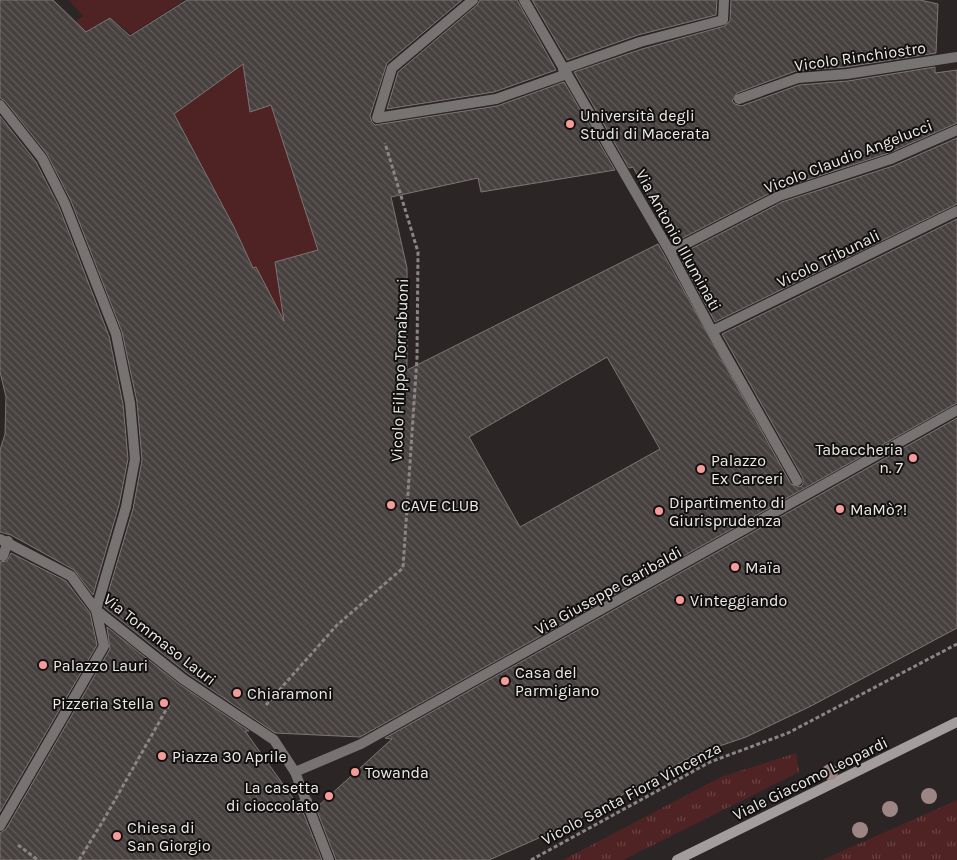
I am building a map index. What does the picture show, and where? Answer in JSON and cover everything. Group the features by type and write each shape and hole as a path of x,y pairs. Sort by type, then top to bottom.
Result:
{"main road":[{"name":"Viale Giacomo Leopardi","path":"677,860 957,722"}],"street":[{"path":"474,0 392,68 377,118 496,100 640,42 723,20 724,0"},
{"name":"Via Antonio Illuminati","path":"524,0 670,252 712,332 805,496"},
{"name":"Vicolo Rinchiostro","path":"739,99 798,78 847,74 957,57"},
{"path":"0,105 42,158 66,204 116,334 130,403 135,459 126,507 96,610 104,646 0,826"},
{"name":"Vicolo Claudio Angelucci","path":"670,252 779,196 891,159 957,130"},
{"name":"Vicolo Tribunali","path":"712,332 957,211"},
{"name":"Via Giuseppe Garibaldi","path":"295,772 361,744 957,410"},
{"path":"2,556 4,540"},
{"name":"Via Tommaso Lauri","path":"4,540 71,576 96,610 183,679 274,740 295,772 303,804 329,860"}],"path":[{"name":"Vicolo Filippo Tornabuoni","path":"250,724 337,625 403,568 417,367 418,252 377,118"},
{"name":"Vicolo Santa Fiora Vincenza","path":"532,860 710,762 788,733 957,644"},
{"path":"78,860 103,820 183,679"}],"green space":[{"path":"69,0 183,1 131,34 110,18 78,36 67,27 83,16"},
{"path":"243,63 250,111 271,105 318,250 289,258 296,336 321,433 234,227 174,114"},
{"path":"796,753 799,772 623,860 563,860 721,777"},
{"path":"957,800 957,860 822,860"}],"building":[{"path":"0,0 53,0 86,32 110,18 130,36 187,0 462,0 387,63 370,116 372,122 375,125 497,106 564,82 615,170 481,192 478,178 391,197 407,268 407,370 658,244 791,484 800,487 803,484 803,478 722,334 957,219 957,403 360,737 275,733 187,673 104,607 133,509 142,460 137,402 122,332 71,201 47,154 5,101 0,98","holes":["243,64 250,112 271,105 318,250 275,262 284,321 256,267 253,268 234,227 174,114","607,357 660,449 520,527 469,437"]},
{"path":"480,0 517,0 556,70 494,92 387,109 398,72 477,5"},
{"path":"532,0 717,0 716,15 638,35 567,60"},
{"path":"731,0 920,0 938,4 936,53 846,67 796,71 737,93 732,101 741,106 799,85 848,81 935,67 935,73 957,70 957,123 889,153 776,190 673,243 633,167 629,168 574,72 642,49 725,26 730,21"},
{"path":"0,116 36,162 59,207 109,336 123,404 128,459 119,505 93,595 74,570 11,535 0,532 0,450 5,434 6,397 0,372"},
{"path":"957,138 957,204 715,322 679,255 782,202 893,166"},
{"path":"957,418 957,628 811,706 746,737 696,754 566,826 489,860 336,860 316,808 392,739 385,738"},
{"name":"Palazzo Lauri","path":"11,553 66,581 90,613 97,645 0,812 0,562 7,561"},
{"path":"107,627 179,684 249,731 245,731 295,801 292,804 293,811 298,814 303,812 322,860 0,860 0,833 6,829 110,649"}],"place":[{"name":"Università degli Studi di Macerata","path":"570,124"},
{"name":"Tabaccheria n. 7","path":"913,458"},
{"name":"Palazzo Ex Carceri","path":"701,469"},
{"name":"CAVE CLUB","path":"391,505"},
{"name":"MaMò?!","path":"840,509"},
{"name":"Dipartimento di Giurisprudenza","path":"659,511"},
{"name":"Maïa","path":"735,567"},
{"name":"Vinteggiando","path":"680,600"},
{"name":"Palazzo Lauri","path":"43,665"},
{"name":"Casa del Parmigiano","path":"505,681"},
{"name":"Chiaramoni","path":"237,693"},
{"name":"Pizzeria Stella","path":"164,703"},
{"name":"Piazza 30 Aprile","path":"162,756"},
{"name":"Towanda","path":"355,772"},
{"name":"La casetta di cioccolato","path":"329,796"},
{"name":"Chiesa di San Giorgio","path":"117,836"}]}
